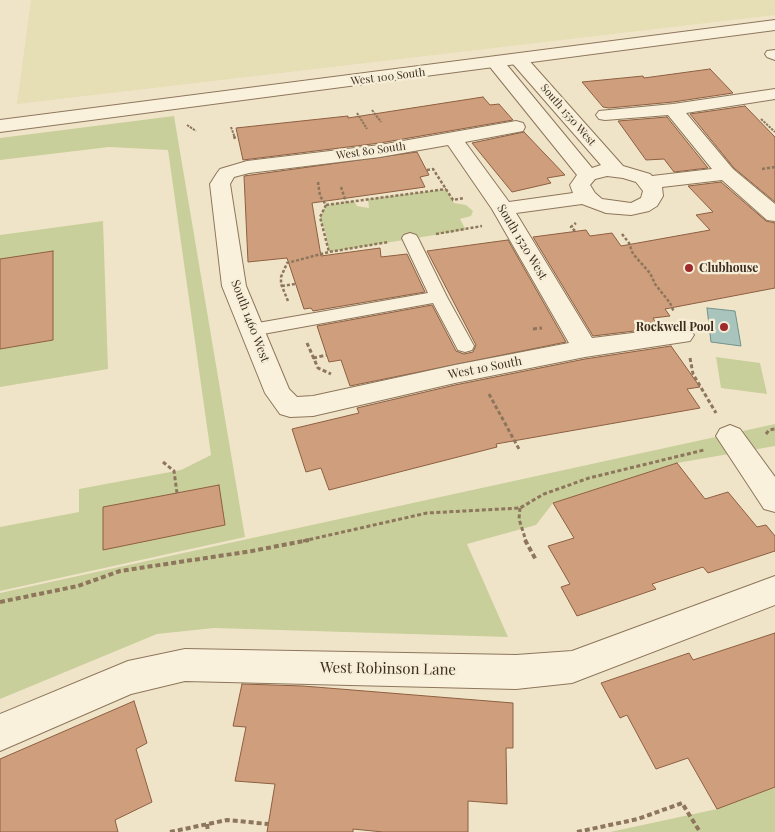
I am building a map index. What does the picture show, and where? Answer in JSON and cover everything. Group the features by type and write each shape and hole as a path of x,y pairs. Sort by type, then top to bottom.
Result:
{"street":[{"name":"West 100 South","path":"0,126 496,63 775,25"},
{"name":"South 1550 West","path":"519,60 617,171"},
{"name":"South 1550 West","path":"496,63 588,175"},
{"path":"605,115 673,109 775,94"},
{"path":"673,109 726,173 775,215"},
{"name":"West 80 South","path":"227,173 247,167 380,151 516,127"},
{"name":"South 1520 West","path":"454,139 503,209 585,348"},
{"path":"503,209 586,197 606,207 631,209 642,207 650,202 654,196 649,183 635,175 617,171 596,172 588,175 580,185 586,197"},
{"name":"South 1460 West","path":"227,173 220,184 234,286 278,393 290,406"},
{"path":"649,183 726,173"},
{"name":"West 10 South","path":"290,406 313,406 350,399 476,370 585,348 681,335"},
{"path":"732,439 775,500"},
{"name":"West Robinson Lane","path":"0,733 128,678 185,665 516,672 572,667 775,590"}],"lane":[{"path":"410,238 438,297 465,346"},
{"path":"252,330 297,320 438,297"}],"path":[{"path":"372,110 381,122"},
{"path":"231,127 235,139"},
{"path":"310,159 320,185 320,196 326,205"},
{"path":"341,187 346,202"},
{"path":"326,205 446,189"},
{"path":"326,205 320,217 326,231 329,252"},
{"path":"575,231 571,227 576,222"},
{"path":"350,399 345,385 339,377 318,368 312,358 282,286 281,277 287,263 329,252 358,250 410,238 483,226"},
{"path":"458,231 462,236"},
{"path":"282,286 295,284"},
{"path":"312,358 326,355"},
{"path":"476,370 519,449"},
{"path":"0,602 78,586 120,571 261,549 338,534 427,513 520,508 544,494 589,478 732,439 767,434 769,430 775,429"},
{"path":"163,462 174,471 177,493"},
{"path":"520,508 519,519 523,535 536,560"},
{"path":"577,832 638,819 682,803 700,832"},
{"path":"170,832 227,820 268,824"},
{"path":"207,824 208,832"}],"shaded area":[{"path":"31,0 775,0 775,15 17,104"}],"green space":[{"path":"174,116 245,537 0,591 0,527 79,512 79,489 181,470 211,455 168,150 109,147 0,160 0,138"},
{"path":"446,189 454,203 466,205 473,211 471,216 460,219 466,230 329,252 320,217 326,205 354,201 357,206 369,208 368,199"},
{"path":"103,221 108,369 0,387 0,235"},
{"path":"716,357 760,363 767,394 721,388"},
{"path":"775,424 775,446 677,463 553,503 536,525 467,544 508,637 214,628 157,634 0,699 0,593"},
{"path":"775,787 775,832 610,832 717,809"}],"water":[{"name":"Rockwell Pool","path":"707,308 735,311 741,346 711,342"}],"building":[{"path":"710,69 733,93 673,102 609,108 603,107 582,82 643,76 644,78"},
{"path":"483,97 490,105 499,104 513,120 380,143 243,160 236,128 348,116 348,118"},
{"path":"745,106 775,137 775,202 734,168 690,114"},
{"path":"667,117 708,168 674,172 664,159 646,160 618,121"},
{"path":"524,132 565,175 547,178 551,183 512,192 472,143"},
{"path":"417,152 429,175 420,177 425,187 312,203 321,256 380,248 381,257 407,254 425,292 313,311 311,308 304,309 287,258 248,262 244,176"},
{"path":"721,182 766,221 775,223 775,288 665,309 670,316 653,318 659,328 593,336 533,237 586,230 590,236 612,233 621,246 710,230 696,215 713,212 688,186"},
{"path":"508,240 566,342 350,386 341,360 329,362 317,326 432,305 456,351 464,354 473,352 476,345 427,251"},
{"path":"53,251 53,340 0,349 0,259"},
{"path":"671,346 700,387 687,389 700,408 496,444 497,447 329,490 321,468 306,472 292,429 359,413 357,408 455,385 585,359"},
{"path":"677,463 705,499 728,492 757,527 766,525 775,536 775,551 708,573 703,567 652,584 656,589 577,616 561,587 570,584 548,546 574,538 553,503"},
{"path":"219,485 225,525 103,550 103,507"},
{"path":"775,633 775,787 717,809 688,758 656,769 627,715 620,718 601,683 689,653 693,660"},
{"path":"242,684 303,686 513,703 513,748 506,748 507,804 468,801 468,832 383,832 353,829 353,832 267,832 275,784 235,781 246,727 233,726"},
{"path":"134,701 147,743 136,749 152,802 115,820 118,832 0,832 0,759"}],"place":[{"name":"Clubhouse","path":"689,268"},
{"name":"Rockwell Pool","path":"724,327"}]}
